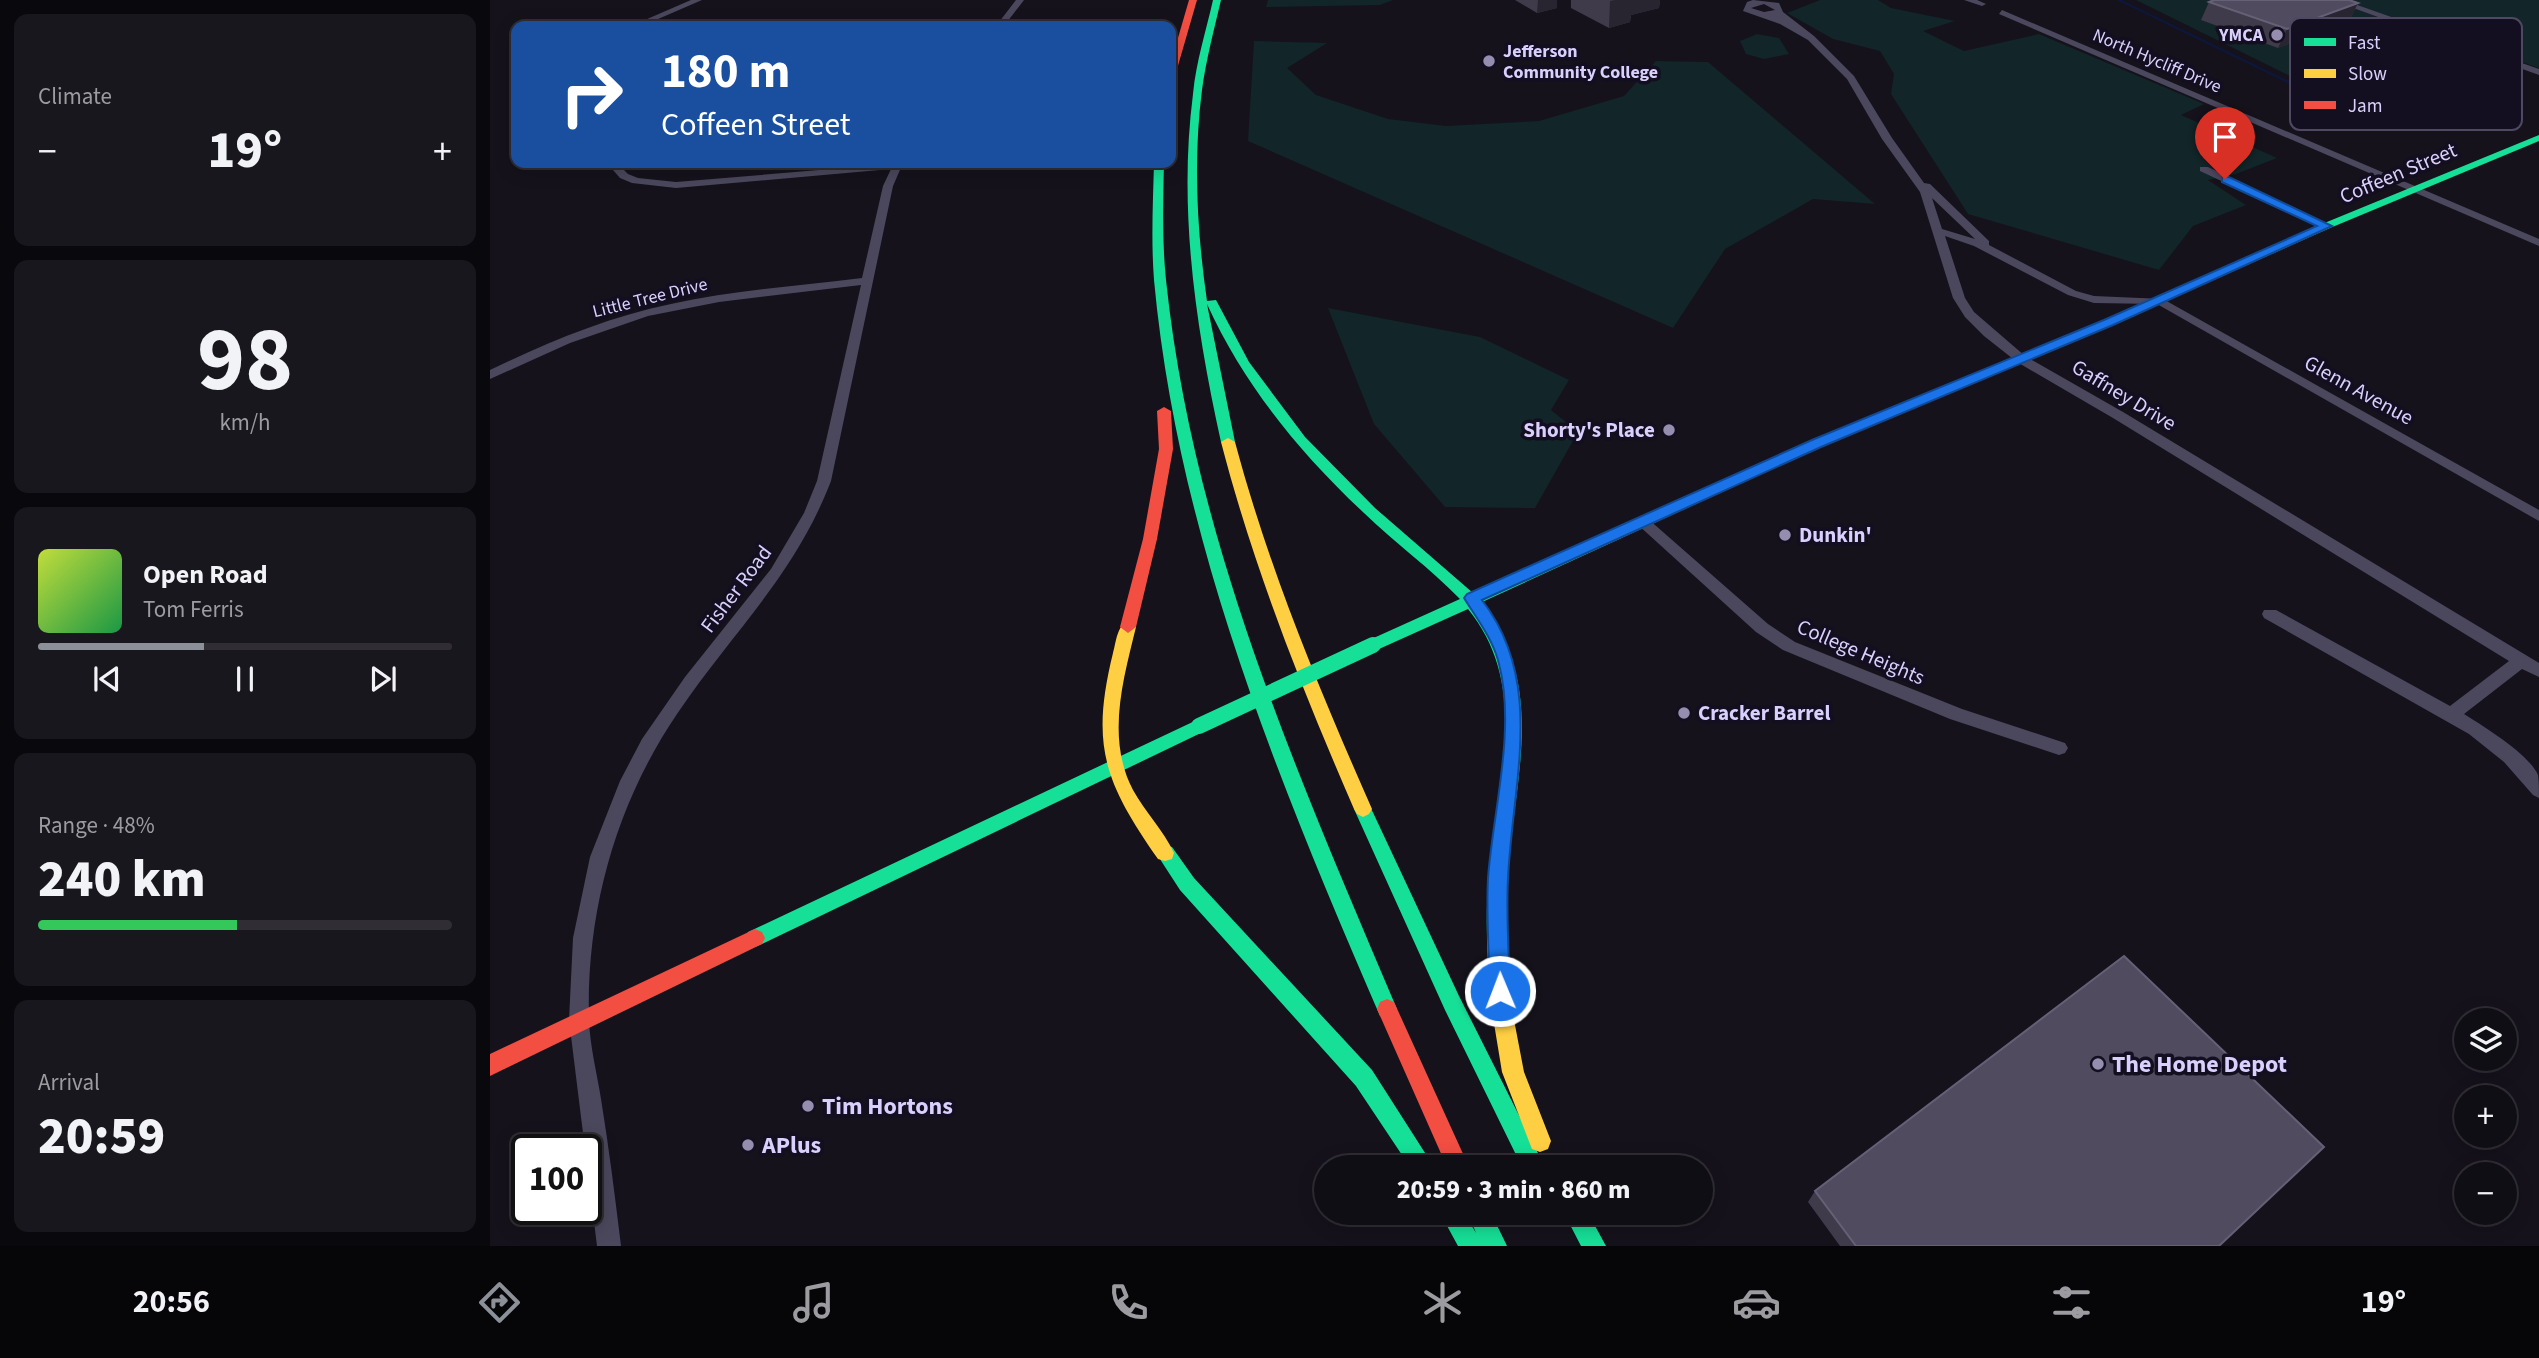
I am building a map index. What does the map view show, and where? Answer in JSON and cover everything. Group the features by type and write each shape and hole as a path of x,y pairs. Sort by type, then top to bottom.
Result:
{"main road":[{"path":"1176,59 1193,0"},
{"path":"1217,0 1202,51 1189,169 1193,254 1213,386 1260,551 1337,750 1412,923 1528,1155"},
{"name":"Coffeen Street","path":"490,1065 1199,726 1642,521 1817,443 2159,301 2326,226 2538,140"},
{"path":"1159,168 1162,303 1180,415 1204,516 1284,767 1357,944 1453,1155"},
{"path":"1193,254 1230,346 1276,413 1392,530 1472,598 1488,619 1507,663 1512,698 1511,745 1498,880 1500,991 1513,1072 1546,1155"},
{"path":"1162,303 1157,335 1166,449 1150,539 1122,649 1110,711 1111,748 1115,767 1144,824 1187,884 1364,1078 1415,1155"},
{"path":"1458,1225 1471,1246"},
{"path":"1485,1225 1495,1246"},
{"path":"1565,1225 1577,1246"},
{"path":"1582,1225 1594,1246"}],"street":[{"path":"647,21 698,0"},
{"path":"1004,21 1020,0"},
{"path":"1968,0 1982,4"},
{"path":"2342,1 2389,18"},
{"name":"Gaffney Drive","path":"1811,38 1783,22 1746,8 1756,2 1782,7 1851,78 1888,139 1925,192 1959,298 1969,314 1988,333 2021,359 2539,671"},
{"path":"1763,15 1782,7"},
{"name":"North Hycliff Drive","path":"2002,12 2539,243"},
{"path":"2522,66 2539,72"},
{"path":"616,168 624,176 636,181 676,185 855,168"},
{"name":"Fisher Road","path":"609,1246 579,1022 579,962 587,900 605,835 636,769 670,711 759,596 797,542 814,511 824,481 888,186 895,168"},
{"path":"2204,169 2326,226"},
{"path":"1913,173 2001,256"},
{"path":"1939,231 1978,244 2072,293 2094,299 2159,301"},
{"name":"Little Tree Drive","path":"490,374 560,342 631,317 697,302 869,281"},
{"name":"Glenn Avenue","path":"2159,301 2539,516"},
{"name":"College Heights","path":"1642,521 1762,628 1789,646 1956,714 2059,748"},
{"path":"2270,614 2450,715 2507,753 2530,775 2539,790"},
{"path":"2450,715 2522,660"}],"green space":[{"path":"1268,0 1393,0 1380,5 1266,7"},
{"path":"1820,0 1878,0 1891,8 1955,21 1923,31 1964,51 2039,34 2204,104 2181,115 2277,158 2236,174 2208,180 2246,205 2193,226 2159,270 1968,214 1891,94 1894,74 1880,51 1833,39 1787,13"},
{"path":"2136,0 2539,0 2539,68 2522,62 2522,18 2290,18 2290,76"},
{"path":"1757,34 1779,38 1789,54 1764,59 1746,54 1740,41"},
{"path":"1254,41 1327,43 1287,68 1316,95 1388,119 1446,126 1539,121 1624,96 1656,61 1708,62 1875,204 1813,199 1725,249 1673,328 1248,141"},
{"path":"1328,308 1480,337 1569,380 1551,410 1578,432 1535,508 1445,507 1374,424"}],"building":[{"path":"2349,0 2358,3 2317,18 2290,18 2290,28 2287,29 2209,2"},
{"name":"The Home Depot","path":"2124,956 2324,1147 2219,1246 1856,1246 1815,1191"}],"waterway":[{"path":"2119,0 2290,83"}],"traffic: fast":[{"path":"1217,0 1197,94 1193,138 1193,226 1209,356 1228,442"},
{"path":"2207,279 2326,226 2539,138"},
{"path":"1159,168 1159,265 1171,372 1190,465 1215,559 1277,744 1387,1009"},
{"path":"1212,302 1242,362 1279,415 1322,464 1370,511 1449,578 1467,597 1483,616 1506,662 1514,709 1514,734 1497,892 1500,999"},
{"path":"1373,645 1817,443 1969,380"},
{"path":"1199,726 1373,645"},
{"path":"755,938 1199,726"},
{"path":"1363,809 1452,1003 1528,1155"},
{"path":"1165,853 1187,884 1364,1078 1415,1155"},
{"path":"1458,1225 1471,1246"},
{"path":"1485,1225 1495,1246"},
{"path":"1582,1225 1594,1246"}],"traffic: slow":[{"path":"1228,442 1254,536 1270,582 1305,674 1363,809"},
{"path":"1128,627 1112,701 1110,739 1118,775 1127,796 1165,853"},
{"path":"1500,999 1513,1072 1540,1141"}],"traffic: jam":[{"path":"1176,59 1193,0"},
{"path":"1969,380 2207,279"},
{"path":"1128,627 1150,539 1166,449 1164,411"},
{"path":"490,1065 755,938"},
{"path":"1387,1009 1453,1155"}],"place":[{"name":"YMCA","path":"2277,35"},
{"name":"Jefferson Community College","path":"1489,61"},
{"name":"Shorty's Place","path":"1669,430"},
{"name":"Dunkin'","path":"1785,535"},
{"name":"Cracker Barrel","path":"1684,713"},
{"name":"The Home Depot","path":"2098,1064"},
{"name":"Tim Hortons","path":"808,1106"},
{"name":"APlus","path":"748,1145"}],"route":[{"path":"1500,991 1498,880 1511,745 1512,698 1507,663 1488,619 1472,598 1817,443 2108,323 2326,226 2225,179"}]}
